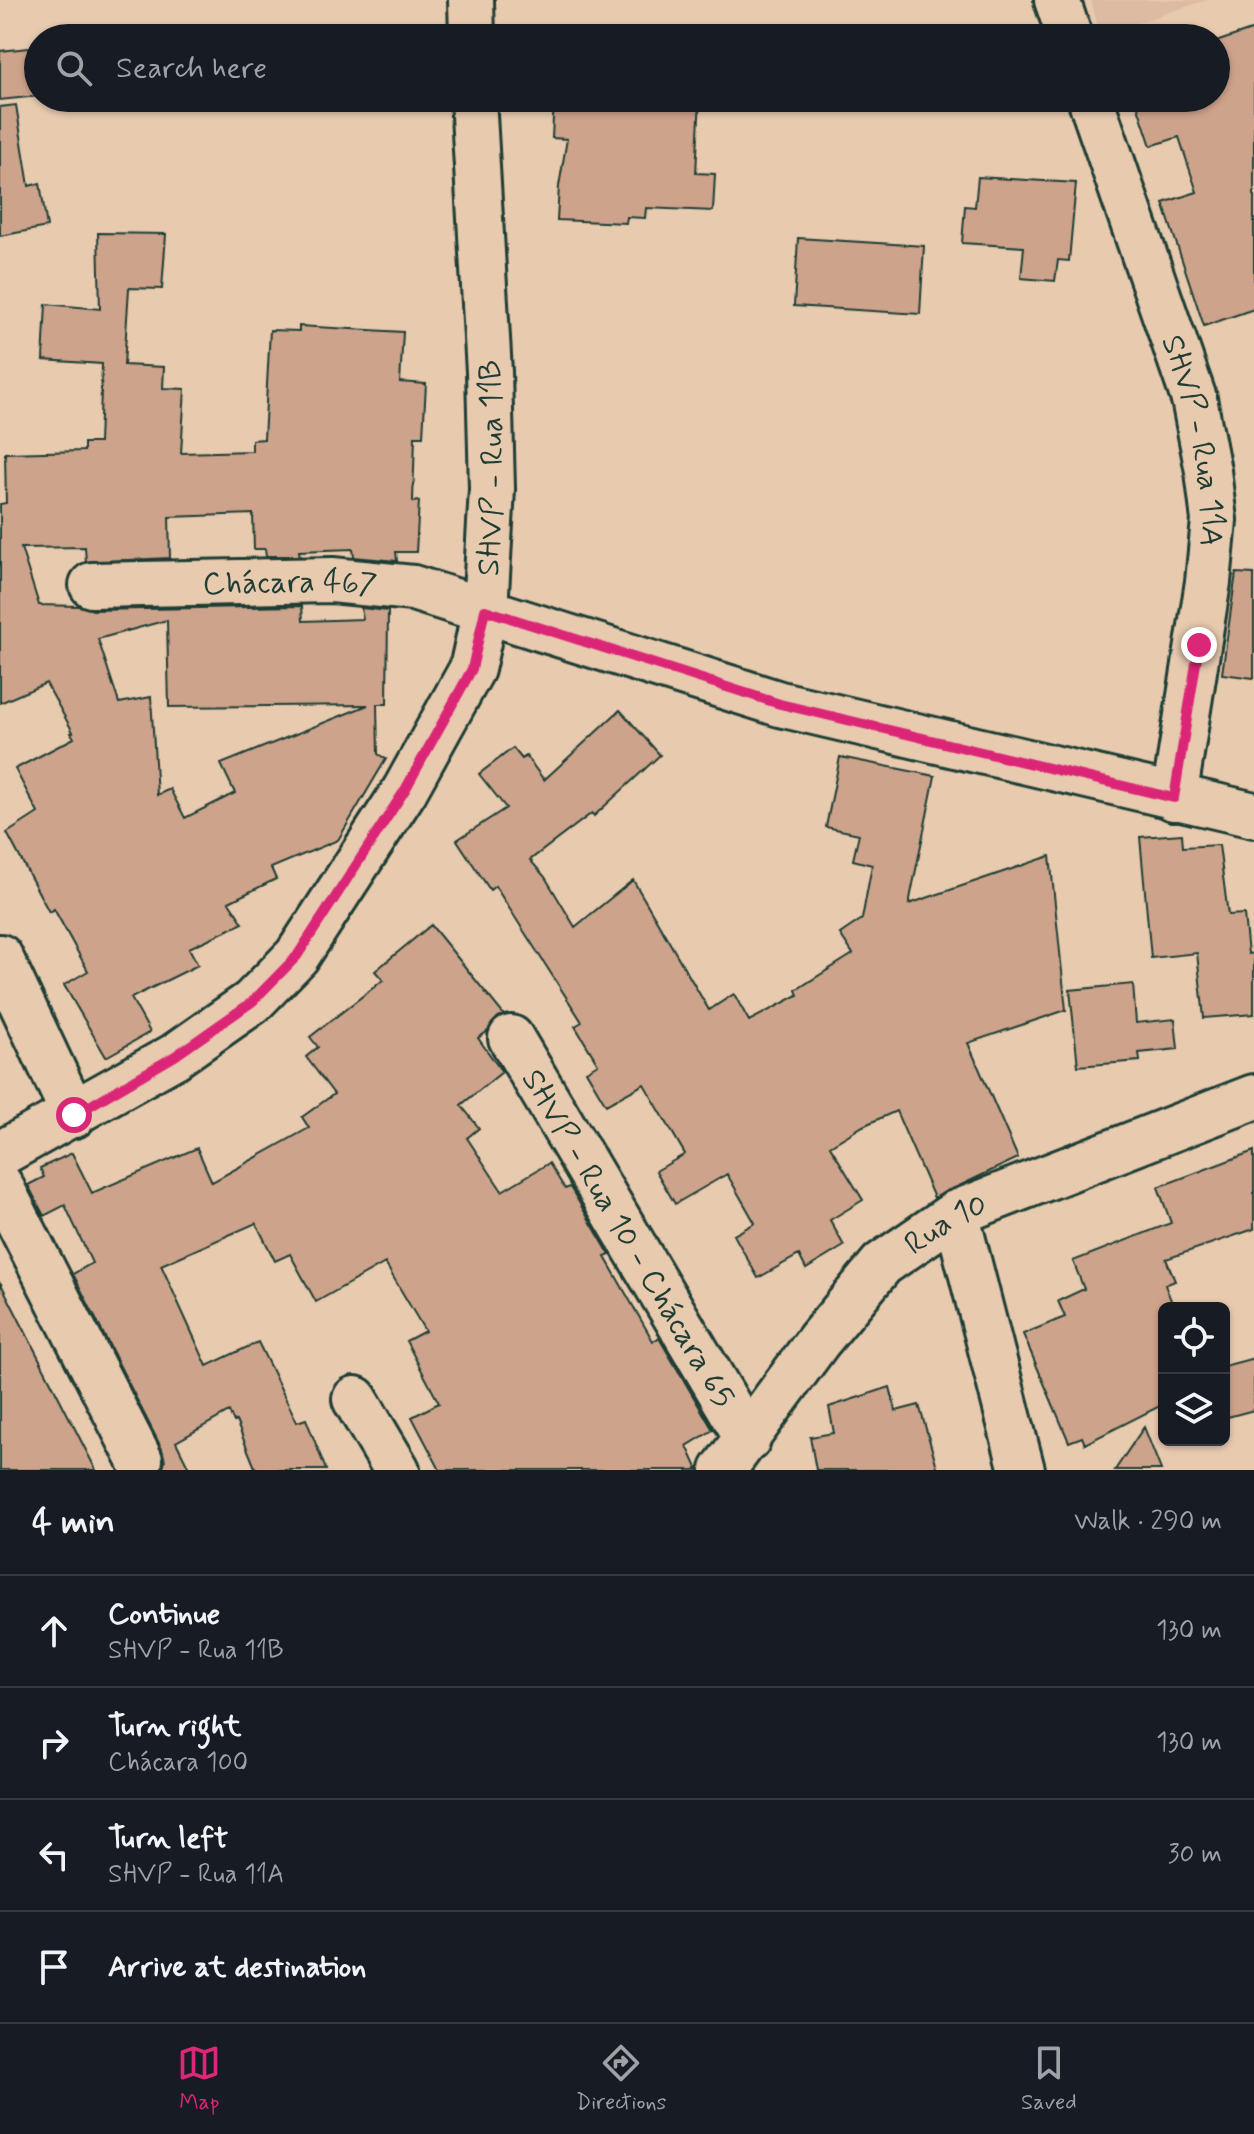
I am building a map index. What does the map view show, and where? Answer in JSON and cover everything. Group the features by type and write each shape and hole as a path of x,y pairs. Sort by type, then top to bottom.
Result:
{"street":[{"path":"471,0 472,24"},
{"path":"1057,0 1065,24"},
{"name":"SHVP - Rua 11B","path":"0,1154 175,1056 252,1002 297,956 405,790 472,669 485,610 492,489 474,112"},
{"name":"SHVP - Rua 11A","path":"1095,112 1194,399 1214,520 1208,582 1174,798"},
{"name":"Chácara 467","path":"92,585 332,580 413,588 780,704 1254,815"},
{"path":"0,957 74,1115"},
{"name":"SHVP - Rua 10 - Chácara 65","path":"511,1038 736,1454"},
{"name":"Rua 10","path":"736,1454 819,1340 882,1264 956,1213 1254,1097"},
{"path":"0,1185 140,1460"},
{"path":"956,1213 1022,1470"},
{"path":"355,1399 397,1470"}],"shaded area":[{"path":"1091,0 1207,0 1134,24 1097,24"}],"building":[{"path":"1254,29 1254,309 1204,326 1163,203 1197,192 1179,137 1151,146 1140,112 1230,112 1230,37"},
{"path":"24,48 24,97 0,100 0,51"},
{"path":"16,105 29,186 40,183 47,227 0,236 0,107"},
{"path":"553,112 699,112 696,173 715,174 713,211 646,208 645,218 627,217 626,223 557,220 567,139 552,138"},
{"path":"978,177 1076,183 1069,261 1058,260 1055,281 1021,278 1024,247 962,243 965,206 975,207"},
{"path":"98,233 166,234 162,289 129,288 124,365 164,367 163,388 185,389 181,453 252,451 252,440 264,439 270,330 299,331 299,326 403,332 400,382 426,384 423,436 415,436 413,502 419,501 416,552 396,552 397,561 354,557 353,549 299,551 300,556 266,556 265,549 254,549 253,514 169,517 170,558 86,562 85,547 21,548 39,605 79,606 93,610 302,606 303,621 363,619 361,608 388,611 387,704 377,704 378,754 386,759 338,840 271,868 276,879 229,902 243,923 189,948 198,965 131,998 150,1032 106,1057 64,985 88,971 54,909 49,912 7,833 38,813 15,769 74,738 73,732 46,683 0,703 0,504 6,503 5,453 84,451 84,443 99,443 102,364 43,360 46,304 100,309","holes":["167,620 169,707 368,705 221,764 235,793 185,818 170,789 157,795 151,697 119,703 98,639"]},
{"path":"798,238 924,246 920,314 794,306"},
{"path":"1236,573 1254,574 1254,678 1222,674"},
{"path":"620,710 660,755 594,816 592,813 530,860 545,877 575,927 633,880 709,1010 734,994 749,1021 798,995 796,990 853,954 840,934 862,919 872,865 853,860 859,834 826,827 840,757 935,776 909,904 1050,856 1066,1010 968,1043 1018,1158 934,1198 896,1111 863,1126 830,1146 863,1200 830,1220 844,1246 806,1269 799,1255 758,1278 734,1235 755,1223 727,1174 675,1204 656,1171 685,1154 644,1084 606,1105 586,1071 598,1064 575,1026 582,1022 495,886 490,890 457,840 506,808 479,774 513,748 522,759 526,756 544,780"},
{"path":"1182,834 1183,847 1219,845 1228,915 1244,914 1248,954 1254,953 1254,1014 1204,1018 1197,953 1151,958 1140,837"},
{"path":"431,925 504,1015 498,1017 488,1031 478,1038 502,1072 461,1105 479,1128 467,1138 502,1191 549,1163 565,1189 570,1187 610,1255 605,1257 653,1341 659,1338 713,1430 687,1446 698,1470 440,1470 412,1417 439,1403 406,1341 425,1331 385,1263 316,1302 290,1254 275,1261 256,1223 161,1265 207,1366 258,1342 297,1422 306,1419 326,1470 256,1470 236,1421 229,1412 176,1442 190,1470 162,1470 165,1461 162,1449 73,1274 92,1263 65,1205 44,1216 28,1185 44,1177 40,1168 72,1153 92,1193 197,1148 212,1182 309,1128 302,1117 334,1094 306,1057 318,1047 310,1037 383,980 375,971"},
{"path":"1133,984 1136,1023 1175,1019 1178,1049 1139,1053 1140,1061 1078,1066 1070,990"},
{"path":"1254,1151 1254,1229 1166,1259 1175,1281 1165,1285 1172,1302 1158,1302 1158,1407 1085,1444 1082,1437 1069,1442 1023,1334 1065,1317 1058,1301 1084,1289 1073,1261 1171,1223 1158,1187"},
{"path":"0,1282 96,1470 0,1470"},
{"path":"1254,1358 1254,1410 1230,1416 1230,1374 1230,1364"},
{"path":"890,1387 896,1411 919,1405 938,1470 816,1470 810,1437 834,1433 829,1407"},
{"path":"1144,1427 1161,1470 1115,1470"}],"route":[{"path":"74,1115 175,1056 252,1002 297,956 405,790 472,669 485,610 780,704 1174,798 1199,645"}]}
